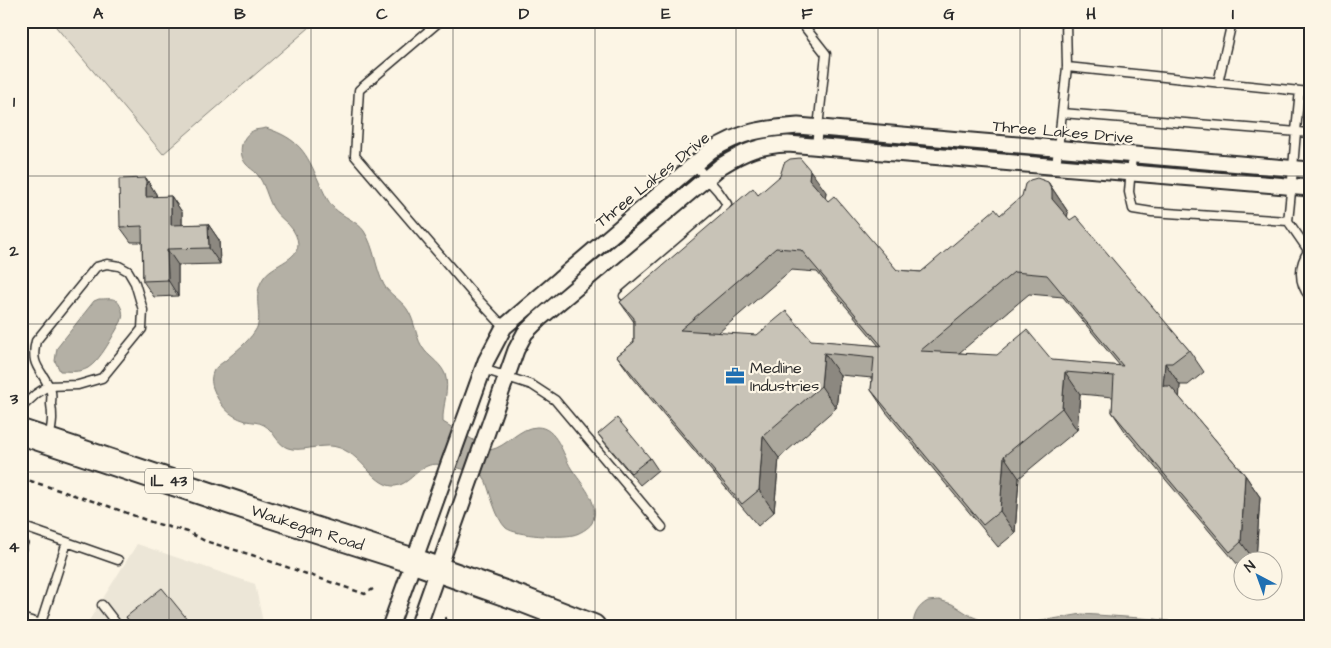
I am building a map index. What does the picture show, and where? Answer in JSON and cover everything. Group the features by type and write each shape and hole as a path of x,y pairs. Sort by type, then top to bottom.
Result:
{"main road":[{"name":"Waukegan Road","path":"21,432 414,561 521,598 593,627"}],"street":[{"name":"Three Lakes Drive","path":"390,627 483,369 504,327 694,164 725,142 750,132 767,128 798,126 1310,170"},
{"name":"Three Lakes Drive","path":"418,627 440,570 506,377 516,350 525,333 721,166 738,156 767,145 788,144 1310,188"}],"lane":[{"path":"440,21 360,90 355,156 474,295 504,327"},
{"path":"800,21 826,54 816,146"},
{"path":"1056,167 1067,67 1066,21"},
{"path":"1218,83 1231,26 1237,21"},
{"path":"1067,67 1310,92"},
{"path":"1300,91 1288,221 1309,250 1303,262 1300,277 1303,289 1310,297"},
{"path":"1062,113 1310,133"},
{"path":"1132,155 1129,192 1132,209 1288,221"},
{"path":"624,296 722,212 727,204 694,164"},
{"path":"21,411 24,405 48,386 78,385 102,378 142,329 143,310 135,283 128,271 119,266 107,264 96,267 36,341 33,351 34,360 48,386 51,394 54,418 49,441"},
{"path":"483,369 532,385 555,400 662,527"},
{"path":"21,526 118,560"},
{"path":"41,623 67,542"},
{"path":"102,605 119,627"},
{"path":"21,618 52,627"}],"path":[{"path":"21,478 108,506 154,524 188,532 205,541 365,594 373,589"},
{"path":"445,617 448,625 455,627"}],"shaded area":[{"path":"51,21 317,21 163,154"},
{"path":"266,128 286,137 300,148 310,162 332,205 358,224 364,231 371,244 384,285 407,309 422,346 445,374 447,386 443,422 490,450 502,445 524,430 537,427 544,428 550,432 592,501 594,515 589,527 567,536 539,536 511,531 502,524 482,475 454,467 433,464 423,468 400,485 389,485 379,480 354,457 340,448 328,446 298,449 287,448 264,425 240,419 225,409 212,386 214,370 241,347 255,331 259,319 258,292 260,284 269,272 295,253 298,247 293,230 275,211 260,178 243,160 241,150 246,136 255,130"},
{"path":"114,299 118,302 122,312 121,322 93,364 81,371 60,371 55,361 57,348 94,301"},
{"path":"137,544 255,584 264,627 85,627"},
{"path":"939,600 952,604 971,616 988,623 1024,624 1082,614 1155,619 1169,621 1177,627 915,627 913,625 916,613 928,601"}],"building":[{"name":"Medline Industries","path":"800,158 810,170 809,179 828,201 834,196 897,270 921,272 995,209 1000,215 1022,196 1025,184 1030,180 1037,178 1048,182 1052,190 1052,199 1070,220 1076,216 1189,350 1172,363 1165,363 1163,386 1170,386 1245,475 1241,542 1230,552 1112,412 1114,376 1065,372 1062,408 1004,456 1000,511 983,525 871,390 874,358 824,353 821,386 763,436 759,490 742,504 617,356 634,342 634,318 620,302 753,188 758,195 780,176 784,163 790,159","holes":["776,248 801,250 882,346 811,340 786,311 757,335 680,330","1014,272 1047,275 1123,366 1052,360 1027,330 997,355 920,351"]},
{"path":"146,178 146,197 171,196 171,225 208,224 209,248 167,249 168,280 143,281 142,226 120,227 119,179"},
{"path":"617,418 650,458 631,473 598,434"},
{"path":"21,536 26,538 22,549 21,549"},
{"path":"162,588 188,620 180,627 134,627 126,617"}],"place":[{"name":"Medline Industries","path":"735,376"}]}
